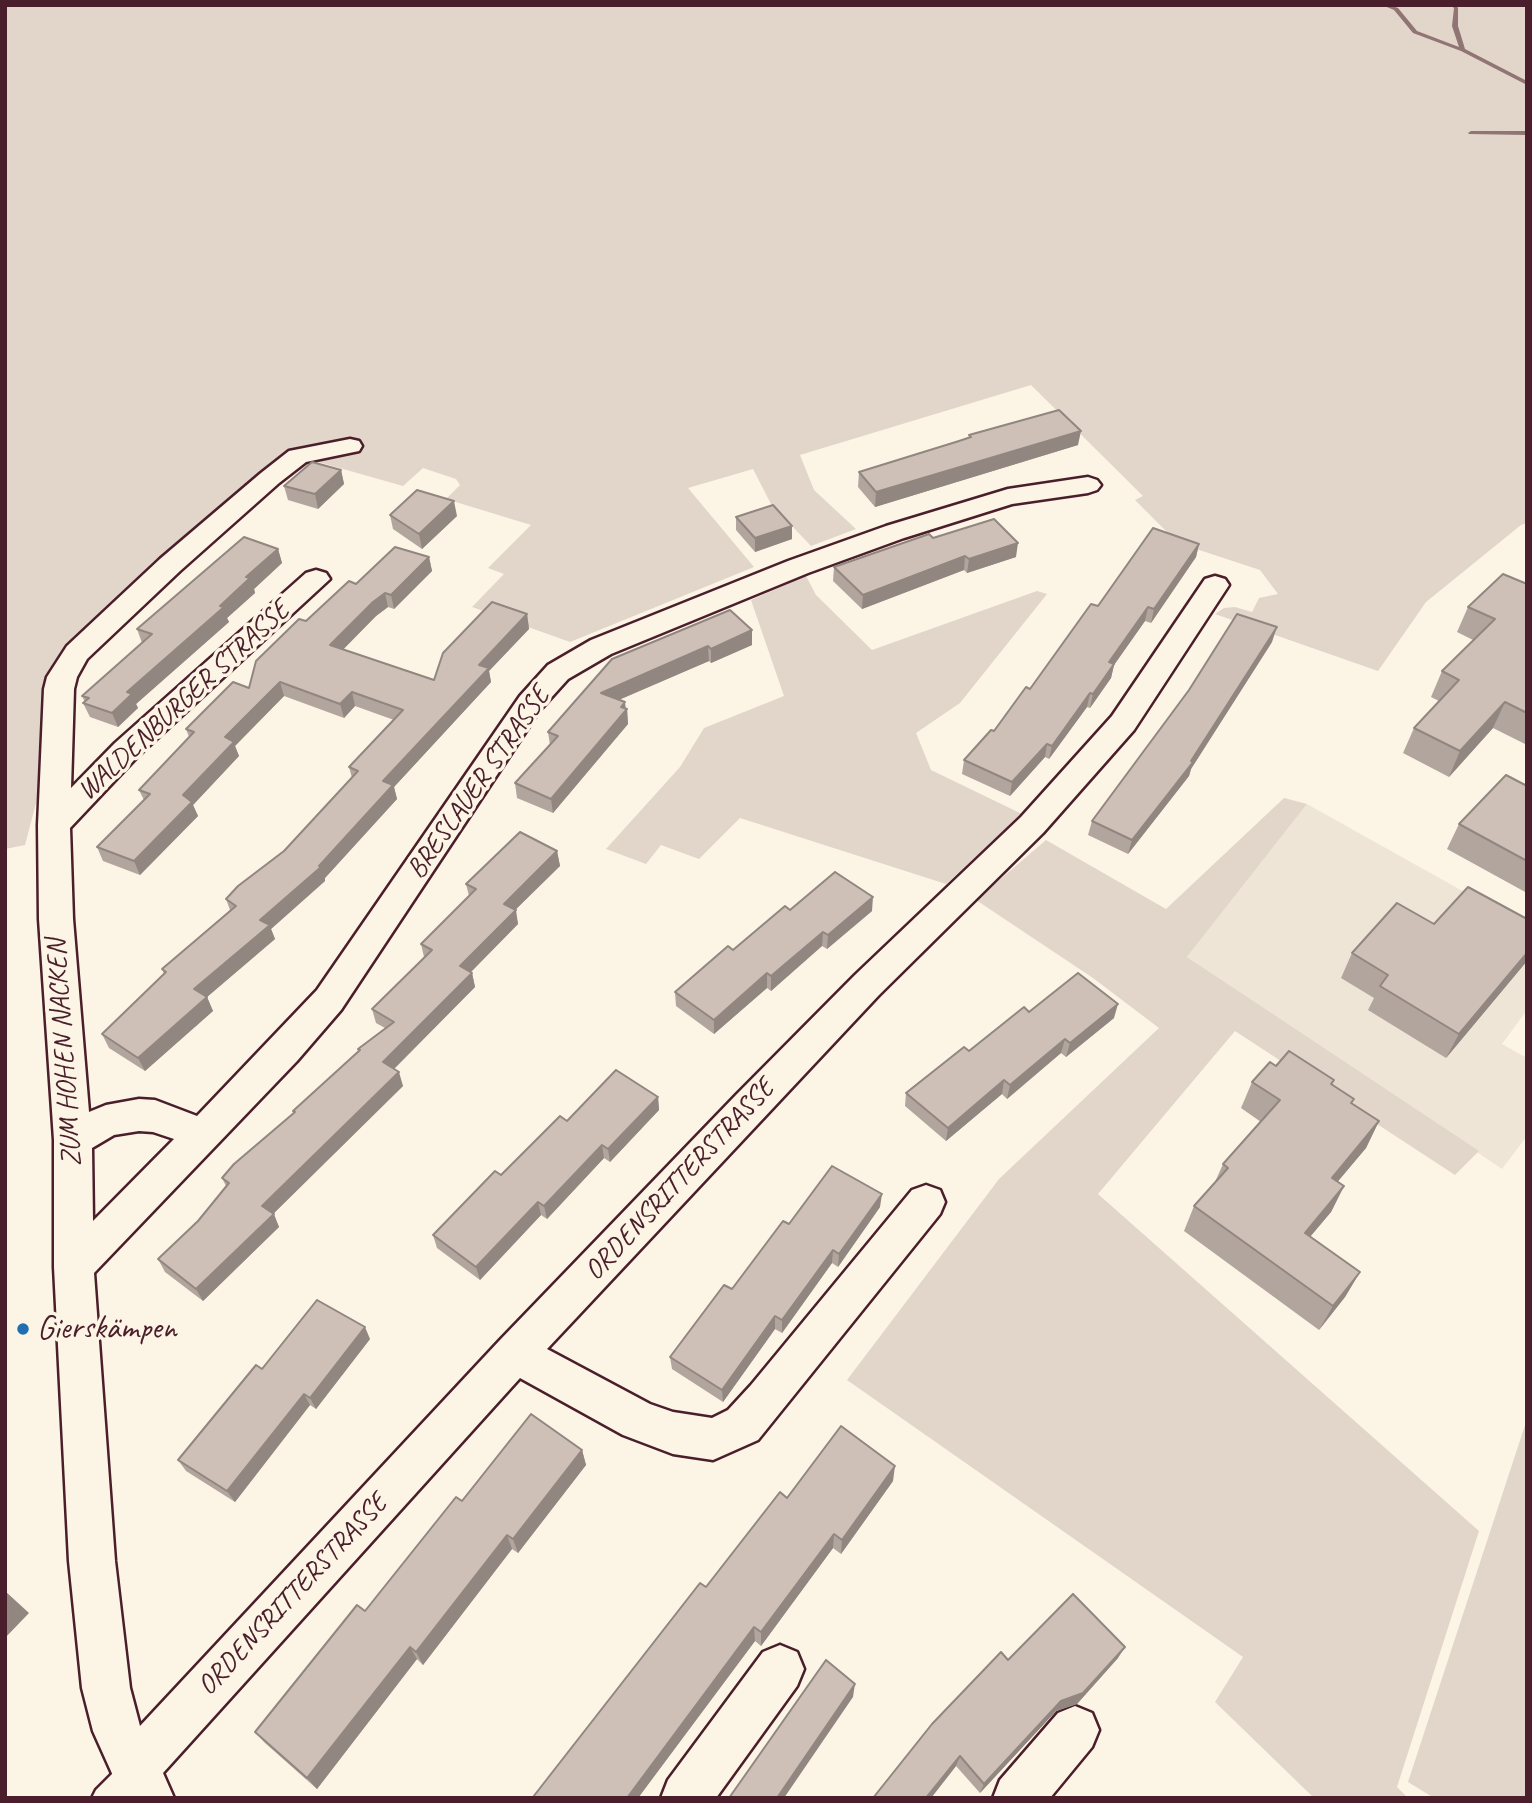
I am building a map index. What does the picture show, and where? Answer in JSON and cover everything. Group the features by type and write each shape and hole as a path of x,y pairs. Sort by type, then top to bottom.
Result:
{"street":[{"name":"ZUM HOHEN NACKEN","path":"129,1788 106,1688 92,1562 74,1267 73,1140 56,919 54,825 59,689 65,670 77,653 170,565 298,456 350,446"},
{"name":"BRESLAUER STRASSE","path":"74,1267 284,1051 329,1000 530,703 558,672 601,647 798,567 895,532 1008,497 1088,485"},
{"name":"WALDENBURGER STRASSE","path":"54,825 126,750 316,579"},
{"name":"ORDENSRITTERSTRASSE","path":"129,1788 515,1354 867,985 1032,825 1123,723 1215,585"},
{"path":"73,1140 106,1121 139,1115 155,1116 202,1135"},
{"path":"515,1354 638,1420 673,1433 713,1439 743,1425 926,1202"},
{"path":"686,1798 780,1669"},
{"path":"1018,1798 1075,1730"}],"shaded area":[{"path":"5,5 1527,5 1527,523 1521,525 1426,602 1378,671 1215,614 1224,608 1235,607 1252,612 1259,598 1278,594 1260,570 1178,543 1135,500 1143,496 1031,385 800,455 814,490 856,529 811,546 771,504 753,469 688,488 754,567 570,642 472,607 504,574 488,568 531,525 446,499 460,485 456,479 423,468 403,486 308,459 72,666 25,845 5,849"},
{"path":"806,576 816,595 872,650 1037,591 1047,594 960,703 916,733 931,770 1022,814 946,884 740,818 699,859 661,845 646,864 606,849 680,767 704,728 784,696 751,600"},
{"path":"1284,798 1307,804 1187,957 1479,1151 1455,1175 1235,1031 1098,1194 1479,1531 1397,1787 1408,1798 1314,1798 1215,1702 1243,1657 847,1380 999,1179 1159,1028 1093,978 976,900 1046,840 1166,909"},
{"path":"1307,804 1527,927 1527,1010 1502,1044 1527,1058 1527,1136 1502,1169 1187,957"},
{"path":"1527,1419 1527,1798 1434,1798 1408,1782"}],"building":[{"path":"1059,410 1081,431 876,492 859,472 971,437 969,435"},
{"path":"312,462 341,470 315,494 284,486"},
{"path":"417,490 454,501 419,534 390,515"},
{"path":"773,505 792,526 755,538 736,517"},
{"path":"994,519 1018,543 969,559 965,556 863,595 834,567 929,534 933,538"},
{"path":"1153,528 1199,544 1154,609 1148,607 1109,662 1114,664 1052,746 1047,744 1012,782 964,760 991,730 994,731 1026,687 1030,689 1091,604 1098,606"},
{"path":"244,537 278,549 246,577 250,578 220,606 224,607 127,692 132,694 112,713 83,703 89,698 82,696 152,634 137,629"},
{"path":"395,547 429,557 391,595 385,593 373,602 330,645 434,680 443,653 492,602 527,614 479,665 489,668 383,781 393,785 319,866 321,867 260,920 270,925 194,989 207,997 138,1058 102,1034 166,972 162,969 236,906 226,899 238,886 284,851 358,771 349,767 403,710 352,692 340,704 280,682 225,737 234,742 183,795 192,802 134,861 97,847 150,794 139,790 194,732 186,729 233,682 249,688 256,661 299,619 306,621 349,581 356,584"},
{"path":"1503,574 1527,584 1527,713 1505,702 1460,751 1414,728 1459,680 1442,671 1495,619 1468,607"},
{"path":"730,610 752,630 711,649 708,646 601,693 625,702 621,707 627,709 551,799 515,783 558,736 548,732 612,659"},
{"path":"1237,614 1277,627 1191,761 1193,762 1132,840 1092,821 1189,690"},
{"path":"1506,775 1527,786 1527,861 1459,824"},
{"path":"520,832 557,851 504,904 516,910 460,966 472,973 383,1062 399,1072 262,1206 274,1214 196,1289 158,1259 198,1221 229,1183 222,1178 234,1164 295,1112 293,1111 360,1050 358,1049 394,1022 372,1009 432,950 421,944 476,889 466,884"},
{"path":"835,872 873,897 828,935 823,932 771,976 767,973 714,1020 675,992 728,946 733,950 785,906 790,910"},
{"path":"1468,887 1527,919 1527,953 1459,1034 1380,986 1388,975 1352,953 1397,903 1434,924"},
{"path":"1078,973 1118,1004 1070,1043 1065,1039 1010,1085 1004,1080 948,1128 906,1093 964,1047 969,1051 1024,1007 1029,1012"},
{"path":"1289,1051 1334,1080 1331,1084 1354,1099 1351,1103 1379,1121 1332,1178 1344,1186 1305,1233 1360,1272 1333,1306 1194,1206 1228,1168 1223,1164 1280,1100 1252,1082 1270,1062 1276,1066"},
{"path":"616,1070 658,1097 608,1149 602,1145 544,1206 538,1202 476,1267 433,1235 495,1171 501,1175 560,1116 567,1121"},
{"path":"832,1166 882,1194 839,1254 833,1250 782,1320 775,1316 722,1390 670,1357 724,1285 732,1289 783,1221 789,1224"},
{"path":"317,1300 365,1327 310,1398 304,1394 227,1491 178,1460 256,1365 262,1369"},
{"path":"531,1414 582,1450 513,1539 507,1535 416,1652 410,1647 307,1778 255,1732 357,1605 365,1611 456,1497 462,1501"},
{"path":"841,1426 895,1466 842,1540 834,1534 761,1632 754,1627 627,1798 534,1798 700,1583 706,1587 780,1492 787,1498"},
{"path":"1073,1594 1125,1647 1083,1693 1061,1701 984,1784 960,1756 926,1798 873,1798 932,1724 1001,1652 1008,1660"},
{"path":"826,1660 855,1684 777,1798 729,1798"}],"waterway":[{"path":"1384,5 1396,9 1415,32 1463,50"},
{"path":"1453,5 1456,8 1455,26 1463,50"},
{"path":"1463,50 1527,83"},
{"path":"1471,133 1527,133"}],"place":[{"name":"Gierskämpen","path":"23,1329"}]}
